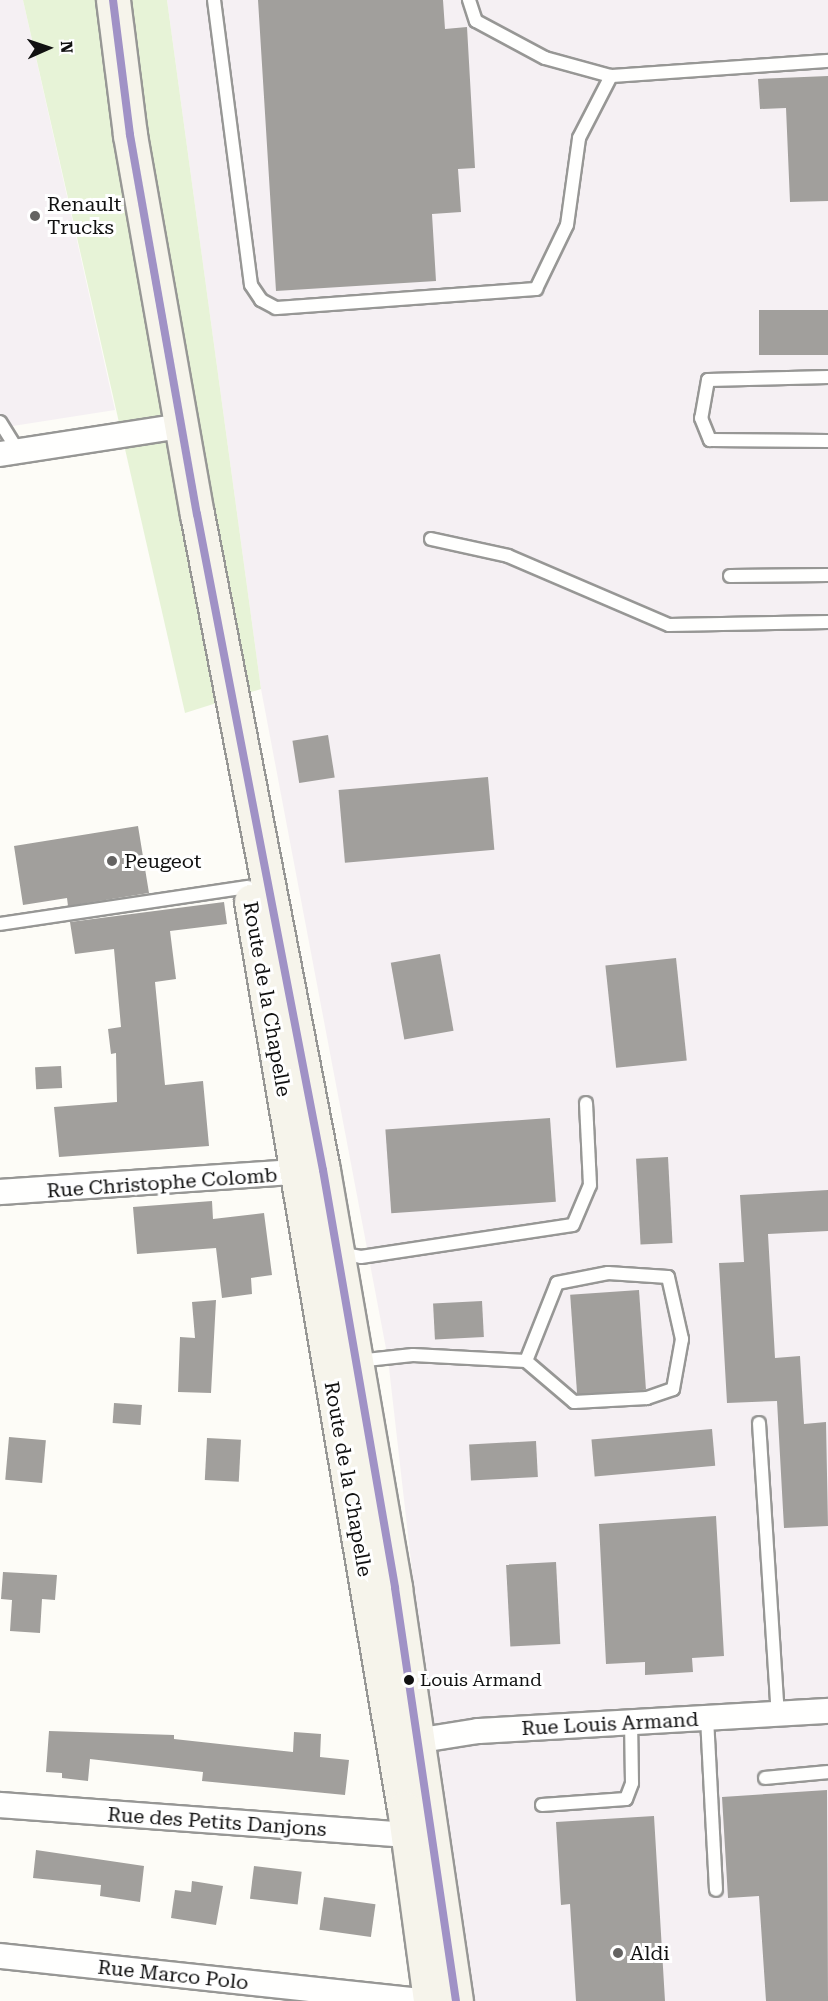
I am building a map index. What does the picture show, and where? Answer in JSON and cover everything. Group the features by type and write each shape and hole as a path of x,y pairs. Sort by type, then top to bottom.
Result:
{"main road":[{"name":"Route de la Chapelle","path":"90,0 173,428 310,1172 421,1836 456,2001"},
{"name":"Route de la Chapelle","path":"113,0 130,135 173,428 248,887 310,1172 337,1253 356,1361 371,1538"},
{"name":"Route de la Chapelle","path":"421,1836 430,2001"}],"street":[{"path":"9,453 173,428"},
{"name":"Rue Christophe Colomb","path":"0,1192 310,1172"},
{"name":"Rue Louis Armand","path":"406,1743 478,1731 828,1711"},
{"name":"Rue des Petits Danjons","path":"0,1805 421,1836"},
{"name":"Rue Marco Polo","path":"0,1956 418,2001"}],"lane":[{"path":"214,0 251,285 261,300 276,308 536,289 567,225 579,138 611,76"},
{"path":"469,0 476,21 545,58 611,76 828,61"},
{"path":"828,377 708,380 701,418 710,440 828,441"},
{"path":"0,422 9,453"},
{"path":"431,539 508,556 669,625 828,622"},
{"path":"730,576 828,575"},
{"path":"0,924 248,887"},
{"path":"337,1253 361,1257 573,1225 590,1185 586,1103"},
{"path":"356,1361 413,1355 525,1361 574,1402 647,1398 673,1389 682,1339 668,1278 608,1273 557,1283 525,1361"},
{"path":"759,1423 778,1714"},
{"path":"707,1718 716,1890"},
{"path":"542,1805 626,1799 632,1783 631,1722"},
{"path":"765,1778 828,1772"}],"shaded area":[{"name":"Renault Trucks","path":"0,0 23,0 115,410 0,428"},
{"path":"167,0 828,0 828,2001 461,2001 388,1359 261,689"}],"green space":[{"path":"23,0 167,0 261,689 185,713"}],"building":[{"path":"258,0 443,0 445,29 467,27 475,168 458,169 461,212 432,214 436,281 276,291"},
{"path":"828,76 828,201 790,202 786,108 760,109 758,79"},
{"path":"759,310 828,310 828,355 759,355"},
{"path":"328,735 335,777 299,783 292,741"},
{"path":"488,777 494,850 345,863 339,790"},
{"path":"138,826 149,893 68,906 67,898 23,905 14,846"},
{"path":"224,902 227,924 170,931 176,979 155,982 165,1085 203,1081 209,1146 59,1157 54,1107 117,1102 116,1053 111,1054 108,1029 121,1027 114,949 75,954 70,922"},
{"path":"440,954 454,1031 404,1039 391,963"},
{"path":"676,958 687,1060 616,1068 605,965"},
{"path":"61,1066 62,1088 36,1089 35,1067"},
{"path":"550,1118 556,1202 391,1213 385,1130"},
{"path":"668,1157 673,1243 641,1245 636,1159"},
{"path":"828,1190 828,1231 768,1234 775,1358 800,1356 804,1424 826,1422 828,1526 784,1528 777,1401 727,1403 719,1263 744,1262 740,1195"},
{"path":"212,1201 213,1219 264,1213 272,1275 251,1278 252,1294 222,1298 216,1248 137,1254 133,1207"},
{"path":"639,1290 646,1390 577,1395 570,1295"},
{"path":"216,1300 211,1393 178,1392 180,1337 195,1338 192,1302"},
{"path":"482,1301 484,1337 435,1340 433,1304"},
{"path":"114,1403 142,1405 141,1425 113,1423"},
{"path":"712,1429 715,1466 595,1476 591,1440"},
{"path":"9,1437 46,1440 42,1483 5,1480"},
{"path":"207,1438 241,1440 239,1482 205,1480"},
{"path":"536,1441 538,1477 471,1480 469,1445"},
{"path":"716,1516 724,1656 692,1658 693,1672 645,1675 645,1662 606,1664 599,1524"},
{"path":"556,1562 560,1644 510,1647 506,1565"},
{"path":"3,1572 57,1575 55,1600 42,1599 40,1633 10,1631 12,1600 1,1599"},
{"path":"49,1731 174,1735 174,1739 293,1752 294,1732 321,1734 320,1757 349,1760 345,1795 202,1781 203,1772 90,1759 88,1781 62,1778 62,1773 46,1772"},
{"path":"827,1790 828,2001 766,2001 759,1896 728,1898 722,1797"},
{"name":"Aldi","path":"654,1816 665,2001 576,2001 570,1904 561,1905 556,1822"},
{"path":"36,1850 144,1866 140,1902 100,1896 101,1885 33,1878"},
{"path":"254,1866 302,1872 298,1905 250,1899"},
{"path":"192,1881 223,1886 216,1925 171,1918 175,1890 191,1892"},
{"path":"324,1897 375,1904 371,1937 319,1930"}],"transit line":[{"path":"113,0 130,135 197,514 323,1170 395,1588 456,2001"}],"place":[{"name":"Renault Trucks","path":"35,216"},
{"name":"Peugeot","path":"112,861"},
{"name":"Louis Armand","path":"409,1680"},
{"name":"Aldi","path":"618,1953"}]}
